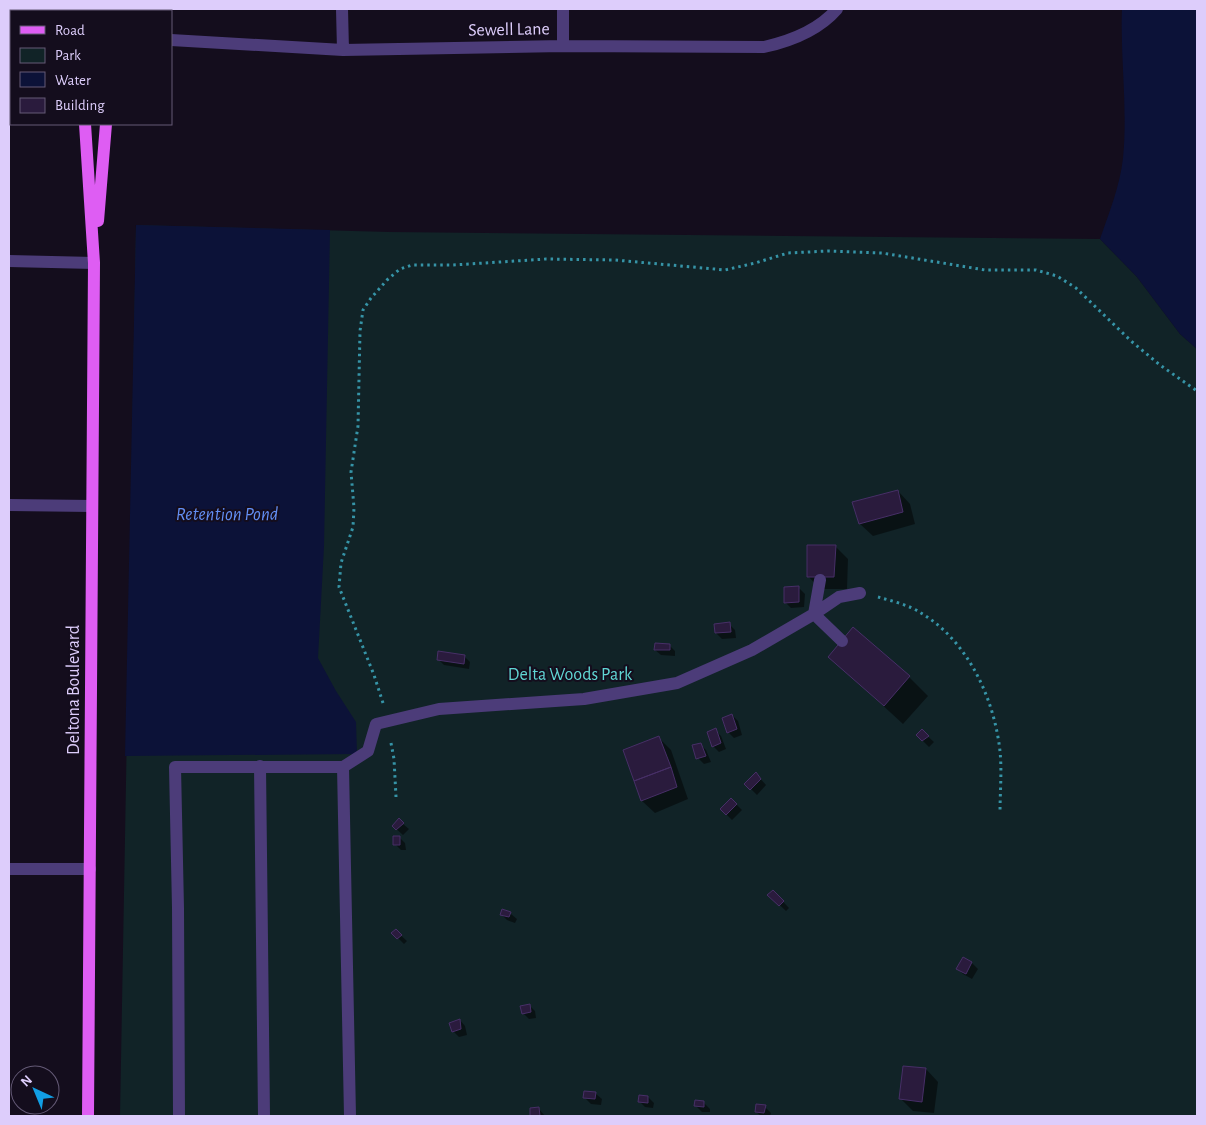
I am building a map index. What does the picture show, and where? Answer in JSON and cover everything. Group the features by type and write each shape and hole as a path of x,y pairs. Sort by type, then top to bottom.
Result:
{"main road":[{"name":"Deltona Boulevard","path":"85,125 94,263 88,1116"},
{"name":"Deltona Boulevard","path":"94,263 106,125"}],"street":[{"path":"342,9 343,50"},
{"path":"563,9 563,46"},
{"name":"Sewell Lane","path":"172,40 343,50 563,46 764,47 786,42 812,30 837,9"},
{"path":"9,261 94,263"},
{"path":"9,505 92,506"},
{"path":"814,614 820,580"},
{"path":"178,1116 178,908 175,767 344,767 368,751 376,724 387,721 439,708 584,699 677,683 752,650 814,614 839,597 860,592"},
{"path":"814,614 842,641"},
{"path":"260,766 264,1116"},
{"path":"344,767 350,1116"},
{"path":"9,869 90,869"}],"path":[{"path":"396,797 394,759 384,708 374,676 339,587 341,563 353,527 354,508 351,472 358,426 360,332 363,310 387,280 400,269 412,264 453,265 546,259 615,260 725,270 788,253 828,251 882,253 984,270 1036,270 1057,276 1076,288 1131,341 1197,391"},
{"path":"860,592 890,600 920,612 942,628 964,653 979,678 991,709 1000,751 1000,812"}],"green space":[{"name":"Delta Woods Park","path":"136,225 389,232 1100,239 1137,277 1180,334 1197,349 1197,1116 120,1116"}],"water":[{"path":"1122,9 1197,9 1197,349 1180,334 1137,277 1100,239 1117,189 1123,158 1125,121"},
{"name":"Retention Pond","path":"136,225 330,230 324,546 318,658 356,722 357,754 125,756"}],"building":[{"path":"898,490 903,512 859,524 852,502"},
{"path":"807,545 836,545 834,577 807,577"},
{"path":"799,586 799,602 784,603 784,587"},
{"path":"730,622 731,632 715,633 714,624"},
{"path":"853,627 910,676 884,706 828,657"},
{"path":"655,643 670,644 670,650 654,650"},
{"path":"438,651 465,655 464,664 437,660"},
{"path":"732,714 737,729 727,733 722,718"},
{"path":"716,728 721,743 712,747 707,732"},
{"path":"922,729 929,736 922,741 916,735"},
{"path":"659,736 671,767 634,781 623,750"},
{"path":"701,743 706,756 696,759 692,745"},
{"path":"671,767 677,787 641,801 634,781"},
{"path":"756,772 761,779 750,790 744,784"},
{"path":"731,798 737,804 726,815 720,809"},
{"path":"399,818 404,823 396,830 392,826"},
{"path":"393,836 400,836 400,845 393,845"},
{"path":"773,890 784,901 779,906 767,895"},
{"path":"502,909 511,912 509,917 500,915"},
{"path":"396,929 402,935 397,939 391,933"},
{"path":"963,957 972,962 966,974 956,969"},
{"path":"530,1004 531,1012 522,1014 520,1006"},
{"path":"460,1019 461,1029 452,1032 449,1023"},
{"path":"903,1066 926,1068 922,1102 899,1099"},
{"path":"584,1091 596,1092 595,1099 583,1098"},
{"path":"639,1095 648,1096 648,1103 638,1102"},
{"path":"695,1100 704,1101 704,1107 694,1106"},
{"path":"756,1104 766,1105 764,1113 755,1112"},
{"path":"539,1107 540,1116 530,1116 530,1108"}]}
